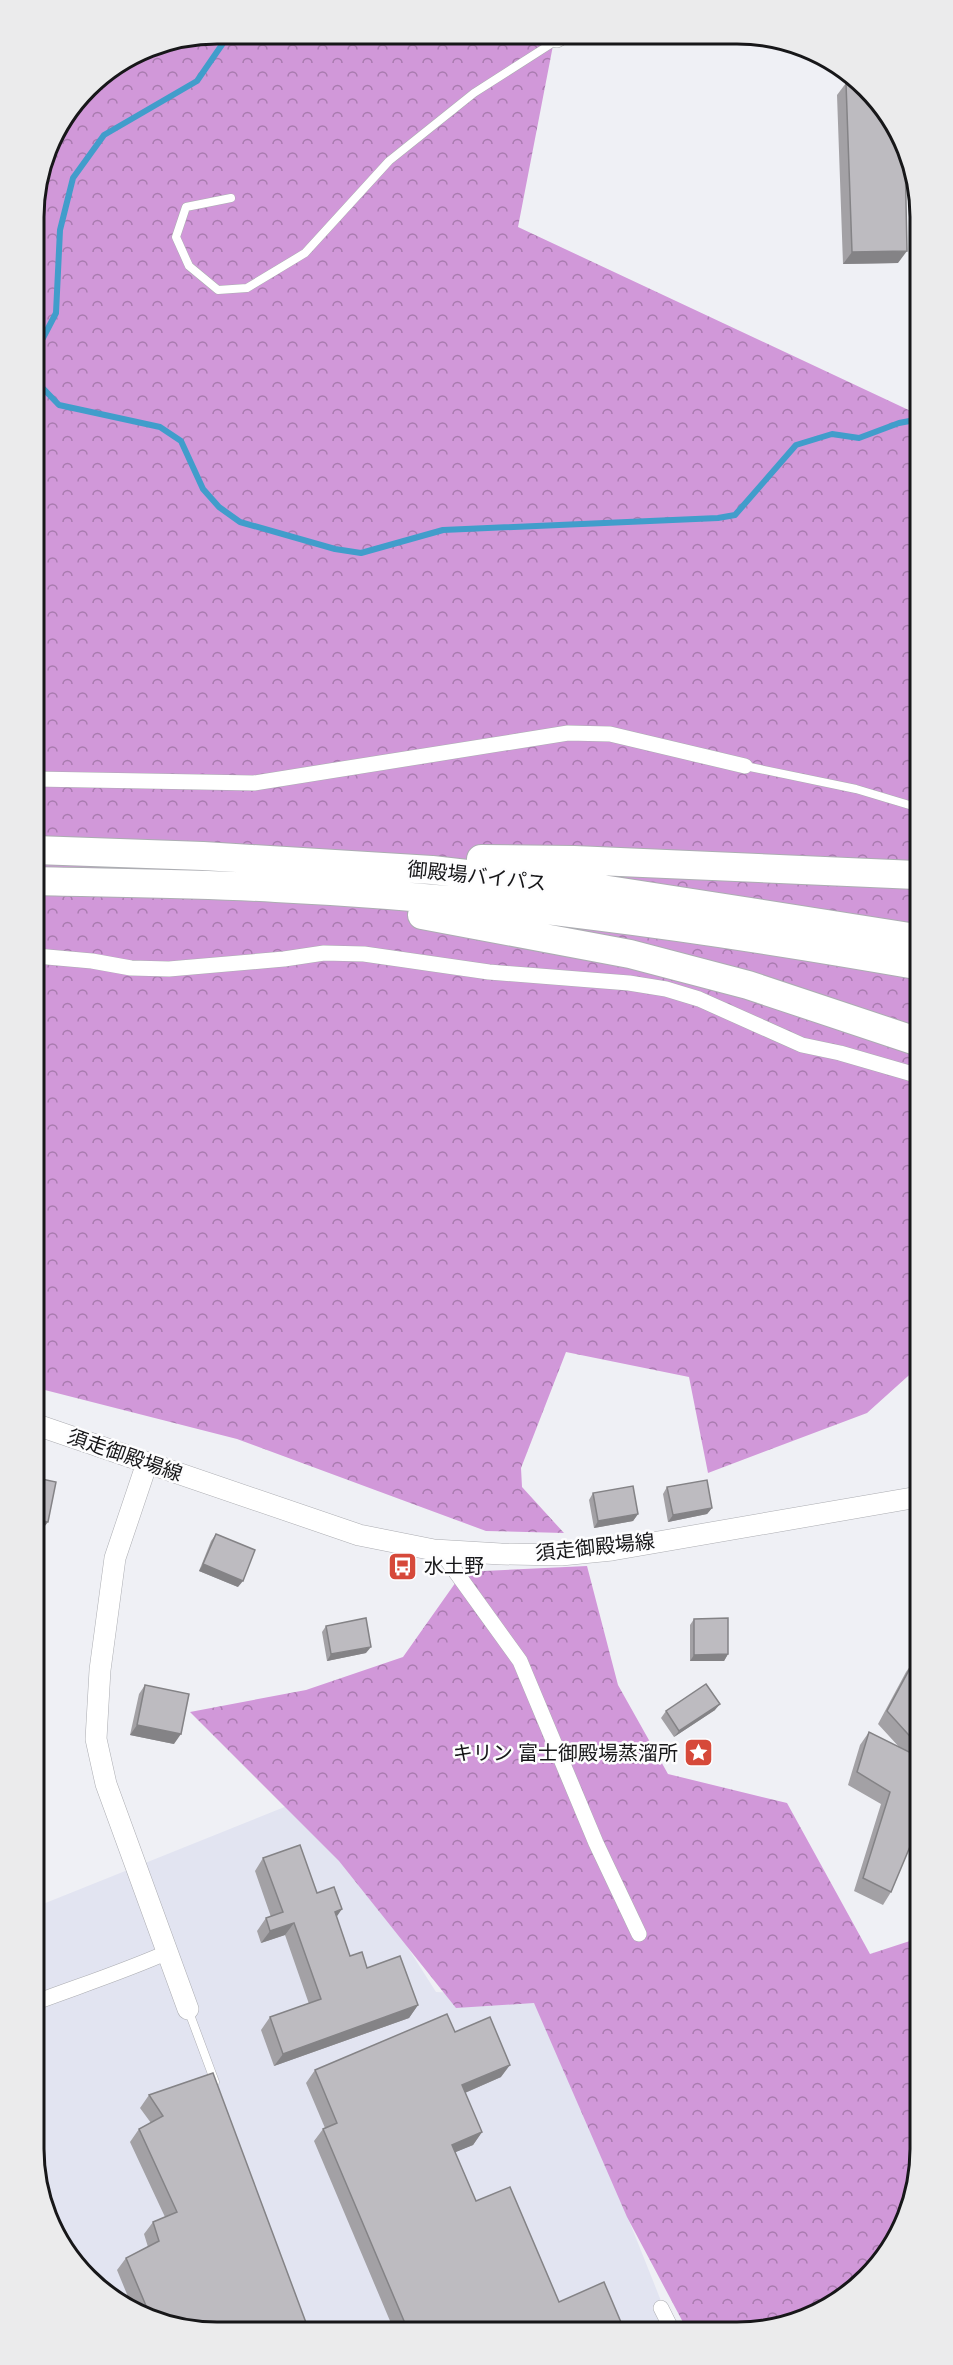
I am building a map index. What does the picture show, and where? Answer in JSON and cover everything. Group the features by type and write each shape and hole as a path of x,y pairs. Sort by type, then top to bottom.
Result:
{"highway":[{"name":"御殿場バイパス","path":"44,850 203,856 432,870 590,888 910,937"},
{"path":"203,856 574,860 910,875"},
{"name":"御殿場バイパス","path":"44,881 277,888 435,900 603,916 799,944 910,963"},
{"path":"134,883 277,897 418,915 630,954 748,985 910,1039"}],"main road":[{"name":"須走御殿場線","path":"44,1427 359,1535 441,1550 561,1555 612,1550 909,1498"},
{"path":"147,1463 115,1558 100,1670 96,1739 106,1784 188,2009"}],"street":[{"path":"44,779 254,783 567,733 610,734 746,766"},
{"path":"44,957 131,968 169,969 284,959 324,953 364,954 489,972 629,983 666,989 699,999 802,1045 840,1053 910,1073"},
{"path":"441,1550 520,1661 596,1843 639,1934"},
{"path":"44,1999 126,1971 168,1952"},
{"path":"661,2308 668,2322"}],"lane":[{"path":"231,198 186,207 176,237 189,266 218,290 247,288 304,253 389,161 474,93 552,44"},
{"path":"746,766 856,789 910,805"},
{"path":"188,2009 217,2086"}],"shaded area":[{"path":"312,1796 436,1992 540,1997 669,2322 217,2322 183,2318 161,2312 140,2304 120,2292 86,2262 73,2245 57,2215 49,2193 44,2148 44,1904"}],"green space":[{"path":"217,44 553,44 518,227 910,411 909,1375 867,1413 708,1473 689,1377 566,1352 521,1468 522,1487 564,1533 486,1531 237,1439 44,1390 44,205 49,172 61,140 79,111 94,94 111,79 140,61 172,49"},
{"path":"587,1566 618,1685 668,1774 787,1803 870,1954 909,1941 909,2160 904,2193 892,2225 867,2262 833,2292 803,2308 781,2316 759,2320 683,2322 627,2217 534,2003 456,2008 339,1861 190,1712 306,1690 403,1657 463,1572"}],"building":[{"path":"846,83 874,111 886,130 896,150 906,181 907,251 852,252"},
{"path":"44,1479 56,1482 48,1522 44,1521"},
{"path":"707,1480 712,1508 673,1515 667,1487"},
{"path":"633,1486 638,1514 598,1521 593,1493"},
{"path":"216,1534 255,1550 243,1581 203,1564"},
{"path":"366,1618 371,1647 331,1654 326,1626"},
{"path":"728,1618 728,1654 694,1655 694,1619"},
{"path":"909,1670 909,1736 887,1711"},
{"path":"706,1684 720,1704 679,1731 666,1711"},
{"path":"145,1685 189,1694 181,1734 137,1725"},
{"path":"869,1732 909,1752 909,1849 891,1892 863,1878 890,1792 857,1772"},
{"path":"300,1845 317,1893 334,1887 342,1909 335,1912 350,1956 362,1952 367,1968 400,1956 418,2005 283,2054 270,2017 321,1999 294,1923 270,1931 266,1918 283,1912 263,1858"},
{"path":"447,2014 455,2032 490,2017 510,2065 462,2085 482,2132 452,2145 476,2201 510,2187 559,2302 604,2282 621,2322 404,2322 323,2129 337,2123 315,2070"},
{"path":"213,2073 306,2322 205,2321 183,2318 146,2306 126,2258 159,2241 153,2222 177,2212 139,2129 163,2116 149,2095"}],"waterway":[{"path":"44,336 56,313 60,230 73,178 104,135 197,81 222,44"},
{"path":"44,389 59,405 160,427 181,441 203,489 219,507 240,522 335,549 361,553 443,530 718,518 735,515 796,445 832,434 859,438 910,421"}],"place":[{"name":"水土野","path":"403,1566"},
{"name":"キリン 富士御殿場蒸溜所","path":"699,1753"}]}
